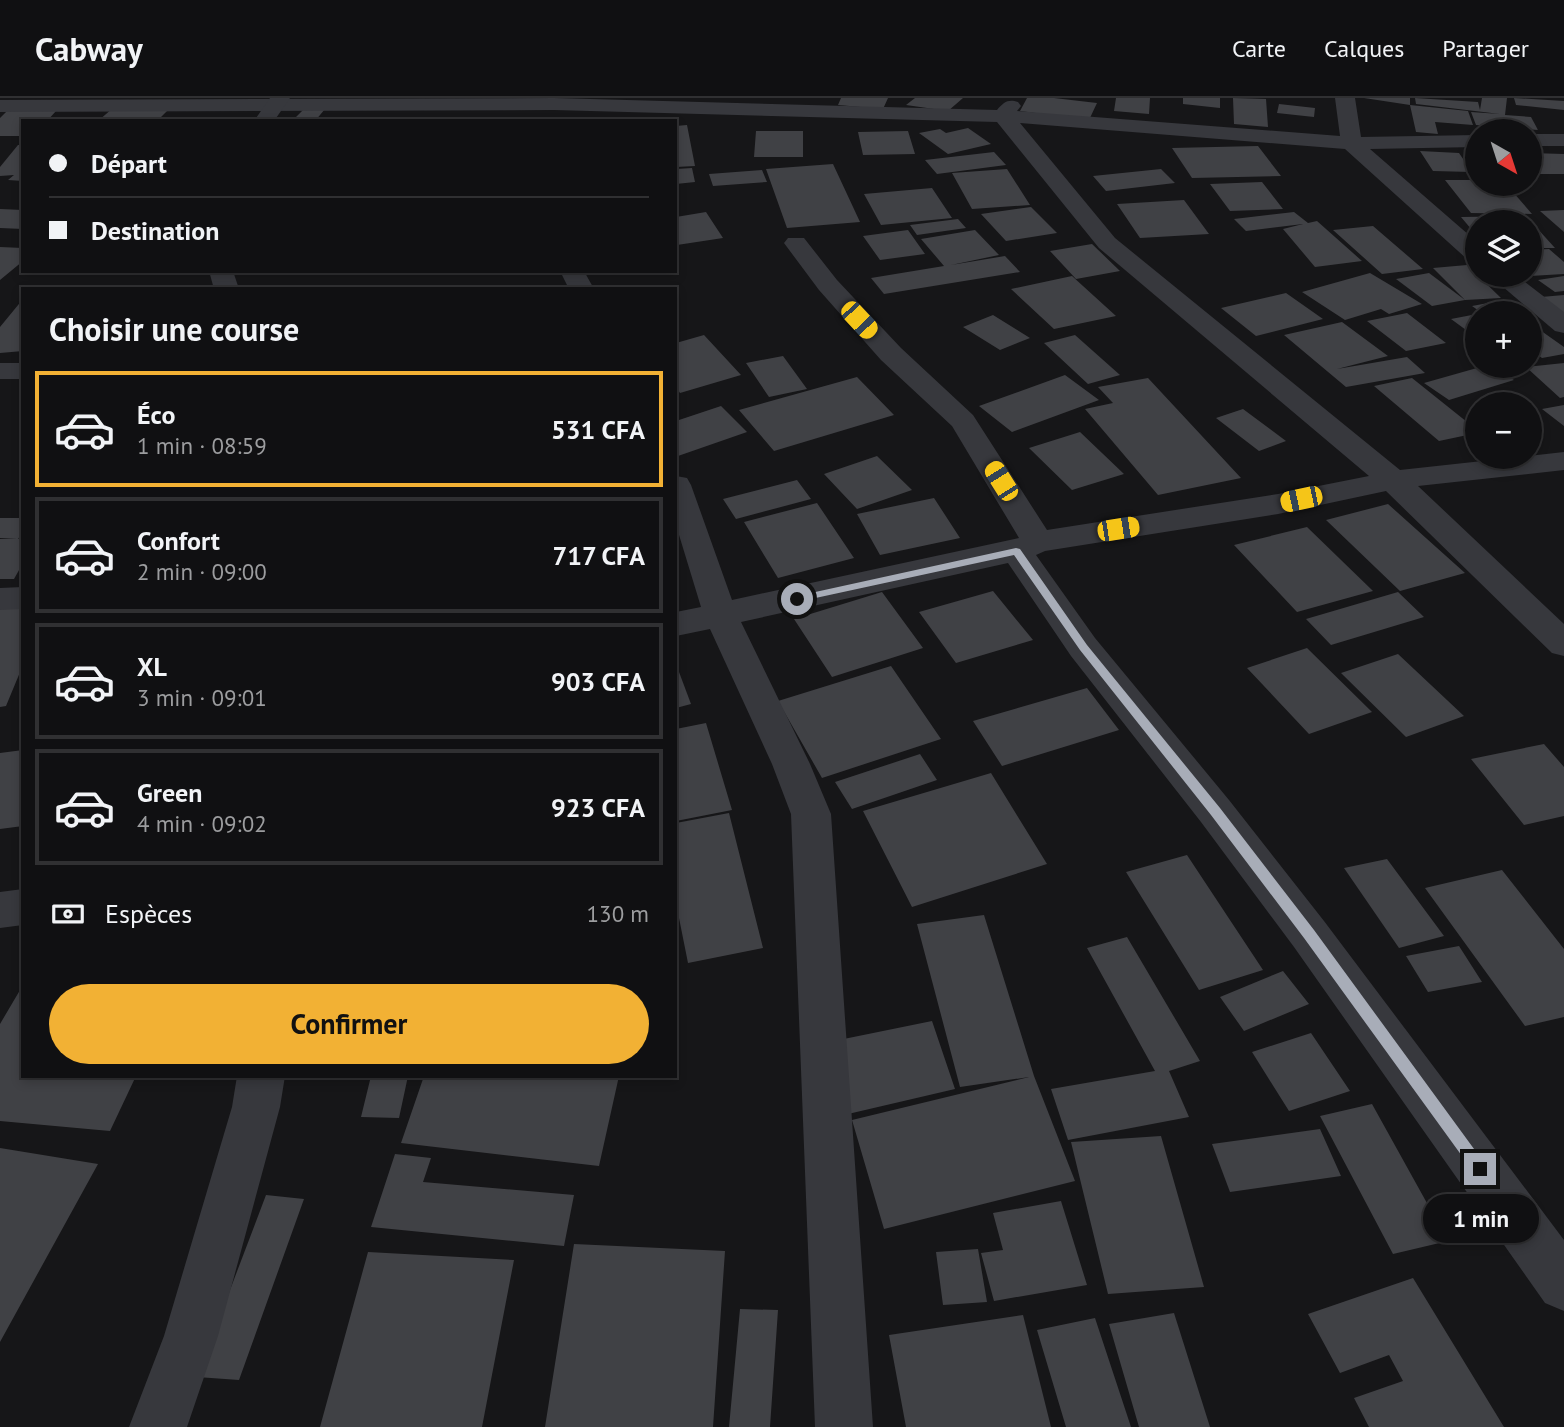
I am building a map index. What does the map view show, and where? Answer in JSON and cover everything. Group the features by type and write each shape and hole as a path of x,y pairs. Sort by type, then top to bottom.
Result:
{"street":[{"path":"1345,98 1351,143 1465,245"},
{"path":"0,106 35,102 272,108 1010,107 1351,143 1465,141"},
{"path":"1010,107 1107,243 1393,480 1564,644"},
{"path":"1542,140 1564,140"},
{"path":"796,243 828,285 882,344 963,421 1027,547 1083,647 1216,811 1309,934 1564,1284"},
{"path":"1516,287 1564,326"},
{"path":"0,371 21,371"},
{"path":"677,624 1027,547 1278,504 1393,480 1564,461"},
{"path":"677,487 691,518 721,615 798,777 811,814 844,1427"},
{"path":"0,599 21,598"},
{"path":"0,910 21,907"},
{"path":"158,1427 191,1336 256,1107 261,1078"}],"building":[{"path":"841,98 888,98 883,109 838,105"},
{"path":"915,98 963,98 948,111 906,105"},
{"path":"1027,98 1097,103 1089,120 1020,111"},
{"path":"1116,98 1150,98 1149,114 1114,111"},
{"path":"1183,98 1220,98 1220,108 1183,104"},
{"path":"1233,98 1266,99 1268,127 1234,124"},
{"path":"1364,98 1410,98 1410,105"},
{"path":"1415,98 1478,102 1480,110 1482,98 1507,98 1505,115 1532,119 1474,119 1471,112 1500,114 1416,104"},
{"path":"1514,98 1564,101 1564,110 1516,105"},
{"path":"1279,104 1315,108 1314,117 1277,113"},
{"path":"1410,105 1468,111 1471,119 1465,119 1465,124 1435,122 1438,134 1416,132"},
{"path":"113,108 169,109 159,119 100,119"},
{"path":"304,109 325,109 317,119 294,119"},
{"path":"7,111 56,111 49,119 21,119 21,136 0,136 0,118"},
{"path":"687,125 695,166 677,167 677,126"},
{"path":"968,128 991,144 948,154 919,133 940,129 946,133"},
{"path":"756,131 803,131 803,157 754,157"},
{"path":"908,131 915,154 863,155 858,132"},
{"path":"18,145 21,145 21,181 8,180 14,175 0,176 0,167"},
{"path":"1258,146 1281,176 1192,178 1172,148"},
{"path":"1420,151 1459,153 1465,162 1465,172 1433,171"},
{"path":"994,152 1006,165 937,174 925,160"},
{"path":"1542,153 1564,154 1564,174 1542,174"},
{"path":"833,164 860,222 787,228 766,169"},
{"path":"692,168 695,182 677,184 677,169"},
{"path":"1007,169 1030,205 972,209 952,173"},
{"path":"1161,169 1175,183 1106,191 1093,176"},
{"path":"762,170 767,182 713,186 709,174"},
{"path":"1445,180 1465,180 1465,196 1516,196 1529,210 1469,210"},
{"path":"1262,182 1283,209 1230,211 1210,184"},
{"path":"932,188 952,218 881,225 864,194"},
{"path":"1184,200 1209,234 1140,238 1117,204"},
{"path":"1031,207 1057,233 1006,241 981,214"},
{"path":"0,209 21,210 21,229 0,228"},
{"path":"1564,210 1564,232 1542,213"},
{"path":"706,212 723,238 677,245 677,217"},
{"path":"1294,212 1308,223 1317,221 1362,261 1315,267 1283,229 1303,224 1246,231 1234,219"},
{"path":"958,219 966,228 917,235 910,225"},
{"path":"1373,226 1423,269 1382,274 1333,230"},
{"path":"908,230 925,254 880,260 863,236"},
{"path":"975,230 999,255 951,265 1005,256 1020,272 884,294 871,278 944,266 921,239"},
{"path":"1542,234 1555,248 1542,248"},
{"path":"1092,244 1120,271 1076,279 1050,251"},
{"path":"0,247 21,248 21,263 0,280"},
{"path":"1542,249 1549,249 1564,262 1564,274 1542,275"},
{"path":"1465,265 1465,287 1490,287 1501,298 1465,300 1433,268"},
{"path":"1370,273 1422,304 1389,314 1381,309 1345,320 1302,292"},
{"path":"1429,273 1465,300 1432,306 1396,279"},
{"path":"1072,276 1116,316 1054,329 1011,289"},
{"path":"1564,276 1564,291 1555,292 1542,283 1542,279"},
{"path":"1286,293 1323,319 1256,336 1221,308"},
{"path":"1564,295 1564,313 1541,297"},
{"path":"21,301 21,351 0,353 0,327"},
{"path":"1407,313 1446,343 1406,351 1367,321"},
{"path":"993,315 1030,338 1000,350 963,327"},
{"path":"1465,316 1465,329 1451,319"},
{"path":"1342,322 1388,356 1337,369 1407,357 1425,373 1346,387 1284,335"},
{"path":"1542,331 1564,347 1564,354 1542,358"},
{"path":"704,335 741,375 680,393 677,388 677,343"},
{"path":"1075,335 1120,375 1088,384 1044,343"},
{"path":"783,356 807,389 769,397 746,363"},
{"path":"1564,363 1564,397 1560,398 1538,378 1542,378 1542,365"},
{"path":"1465,371 1465,378 1514,380 1475,392 1465,392 1465,395 1449,400 1424,383"},
{"path":"1065,375 1099,400 1012,432 979,406"},
{"path":"857,377 894,415 774,451 739,410"},
{"path":"1148,378 1241,478 1158,495 1085,409 1113,403 1098,387"},
{"path":"1412,378 1465,420 1465,436 1439,441 1374,386"},
{"path":"1564,405 1564,426 1542,409"},
{"path":"721,406 747,432 678,456 677,421"},
{"path":"1243,409 1286,441 1259,451 1216,418"},
{"path":"1080,432 1124,474 1072,490 1029,448"},
{"path":"877,456 912,490 857,509 824,474"},
{"path":"797,480 811,499 736,519 723,499"},
{"path":"934,498 960,538 880,555 857,514"},
{"path":"817,503 854,558 778,578 744,522"},
{"path":"1388,504 1465,573 1400,591 1326,520"},
{"path":"0,518 21,518 21,535 18,539 21,538 21,567 14,579 0,579 0,539 17,539 0,538"},
{"path":"1307,527 1373,591 1297,612 1234,545"},
{"path":"993,591 1033,640 956,663 919,612"},
{"path":"882,592 923,648 832,677 794,619"},
{"path":"1398,592 1424,617 1331,645 1306,619"},
{"path":"0,608 21,608 21,670 6,706 0,707"},
{"path":"1307,648 1372,712 1309,734 1247,668"},
{"path":"1398,654 1464,716 1406,737 1341,673"},
{"path":"891,666 941,739 822,778 778,701"},
{"path":"677,667 691,704 677,708"},
{"path":"1087,688 1119,730 1002,766 973,721"},
{"path":"706,723 732,810 677,821 677,729"},
{"path":"1544,744 1564,767 1564,816 1524,825 1471,759"},
{"path":"21,750 21,826 0,829 0,753"},
{"path":"920,754 937,780 852,809 835,782"},
{"path":"991,773 1047,864 912,907 863,811"},
{"path":"729,813 763,948 688,963 677,908 677,823"},
{"path":"1187,855 1263,970 1199,990 1126,872"},
{"path":"1387,859 1444,936 1399,948 1344,868"},
{"path":"1502,870 1564,949 1564,1017 1525,1026 1425,888"},
{"path":"984,915 1034,1076 1075,1181 884,1229 852,1120 1029,1077 960,1087 917,924"},
{"path":"1127,937 1200,1061 1169,1071 1189,1117 1068,1140 1051,1089 1155,1071 1087,948"},
{"path":"1459,946 1482,982 1428,992 1406,956"},
{"path":"1283,971 1309,1004 1244,1031 1220,997"},
{"path":"21,988 21,1078 135,1078 110,1131 0,1121 0,1024"},
{"path":"932,1021 955,1089 848,1114 829,1042"},
{"path":"1311,1033 1350,1091 1289,1111 1252,1052"},
{"path":"371,1078 408,1078 399,1118 361,1117"},
{"path":"423,1078 619,1078 599,1166 401,1143"},
{"path":"1372,1104 1448,1241 1393,1254 1320,1116"},
{"path":"1320,1129 1341,1176 1230,1192 1212,1144"},
{"path":"1161,1136 1204,1287 1108,1294 1071,1142"},
{"path":"0,1148 98,1164 0,1342"},
{"path":"395,1154 431,1158 423,1182 574,1195 564,1246 371,1227"},
{"path":"266,1195 304,1199 239,1380 197,1377"},
{"path":"1061,1201 1087,1285 994,1301 981,1253 1003,1250 993,1213"},
{"path":"574,1244 725,1251 713,1427 545,1427"},
{"path":"978,1249 987,1302 943,1305 936,1252"},
{"path":"368,1252 514,1260 482,1427 320,1427"},
{"path":"1413,1278 1504,1427 1369,1427 1354,1398 1403,1381 1389,1355 1340,1373 1308,1314"},
{"path":"740,1309 778,1310 770,1427 729,1427"},
{"path":"1174,1313 1210,1427 1139,1427 1109,1324"},
{"path":"1023,1315 1051,1427 906,1427 889,1335"},
{"path":"1095,1318 1131,1427 1066,1427 1037,1330"}],"route":[{"path":"797,599 1016,551 1083,647 1216,811 1309,934 1480,1169"}]}
